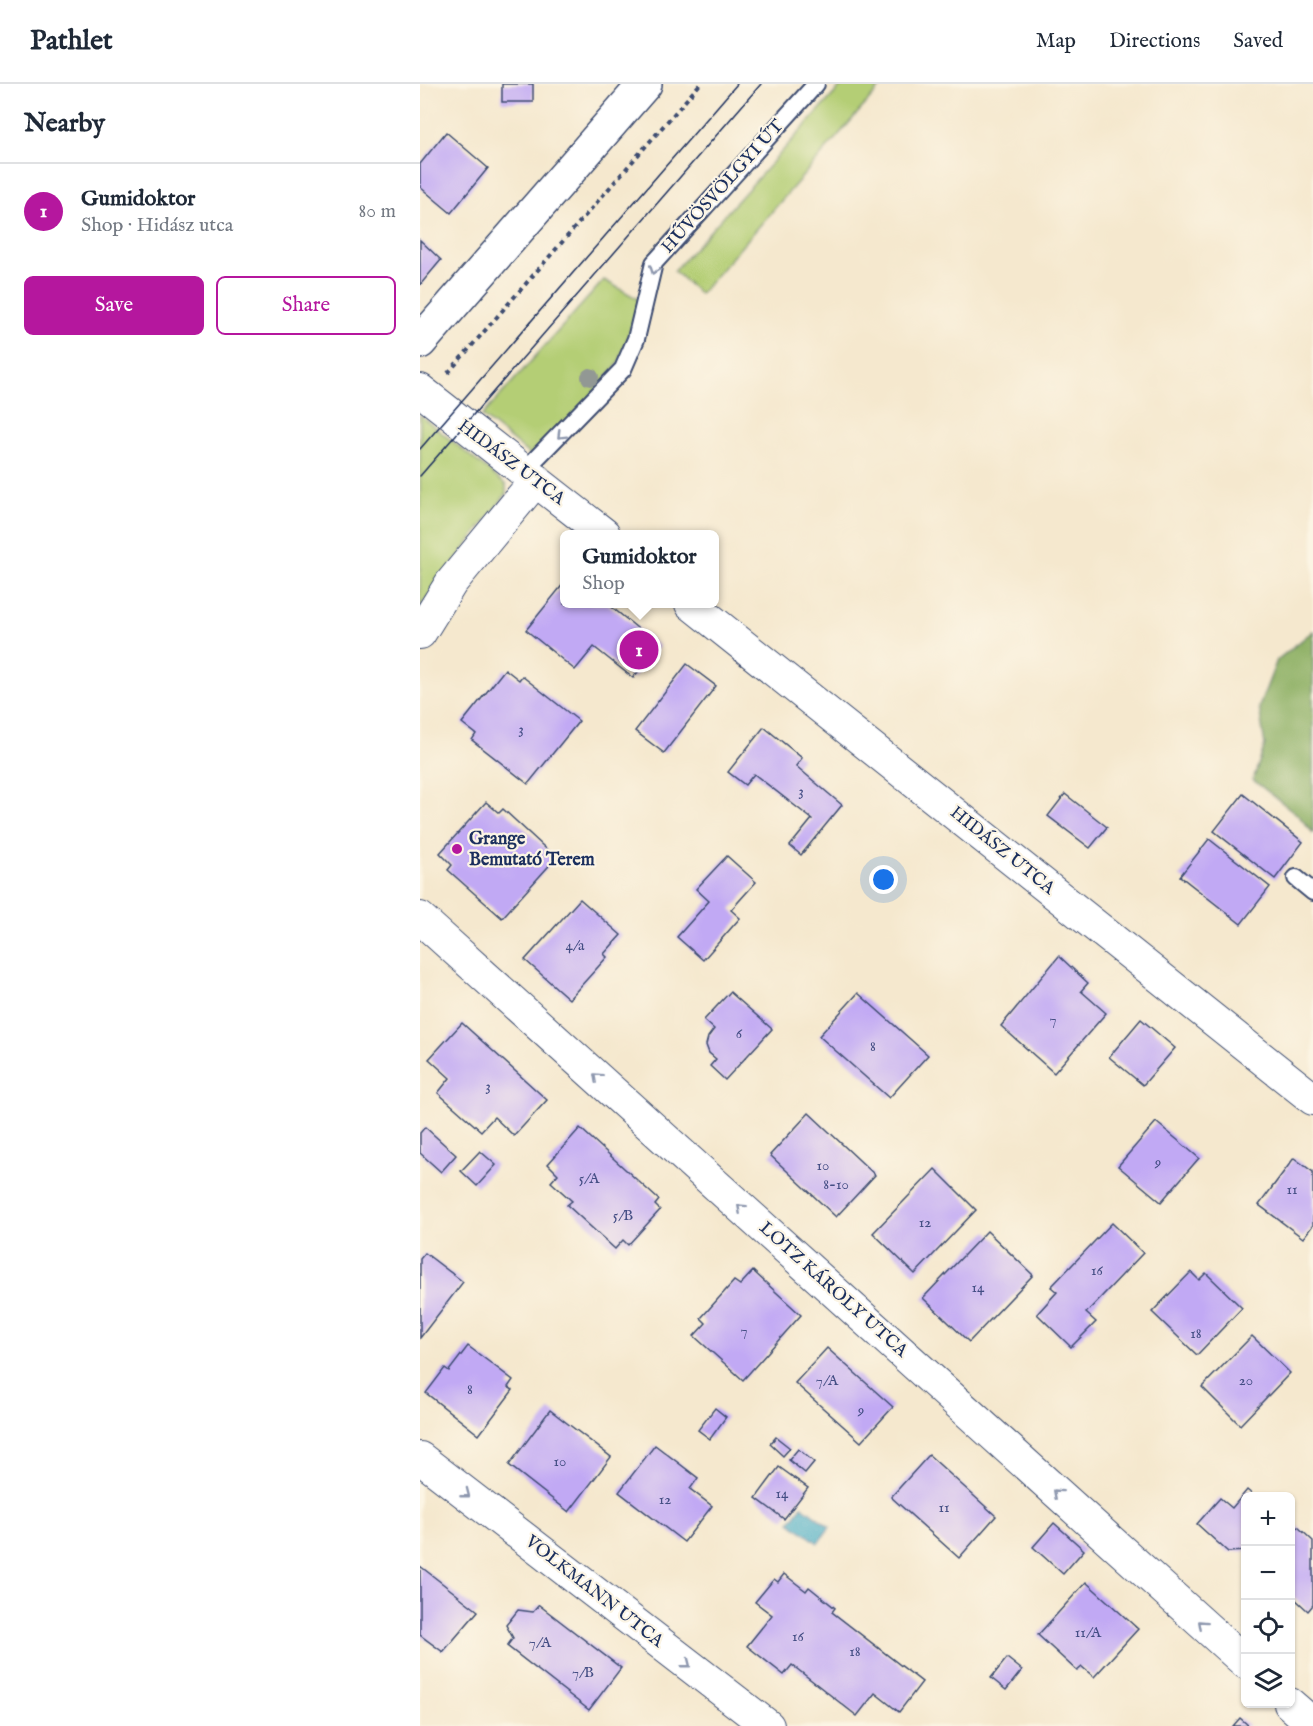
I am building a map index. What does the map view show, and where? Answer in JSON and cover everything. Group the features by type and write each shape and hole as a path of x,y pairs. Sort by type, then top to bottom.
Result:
{"main road":[{"path":"420,342 645,84"}],"street":[{"name":"HIDÁSZ UTCA","path":"424,394 599,530"},
{"name":"HŰVÖSVÖLGYI ÚT","path":"420,633 451,583 530,476"},
{"name":"HIDÁSZ UTCA","path":"697,608 1313,1099"},
{"name":"LOTZ KÁROLY UTCA","path":"420,918 1241,1660"},
{"name":"VOLKMANN UTCA","path":"420,1458 768,1726"},
{"path":"1295,1708 1313,1724"}],"lane":[{"name":"HŰVÖSVÖLGYI ÚT","path":"530,476 623,369 636,339 654,263 816,84"},
{"path":"1296,878 1313,892"}],"path":[{"path":"424,394 700,84"}],"green space":[{"path":"843,84 883,84 700,294 674,271"},
{"path":"604,280 640,300 619,363 535,459 482,416"},
{"path":"420,415 506,485 506,494 420,607"},
{"path":"1313,631 1313,833 1298,815 1253,780 1265,745 1259,707 1277,660"}],"water":[{"path":"802,1506 830,1527 818,1543 790,1522"}],"building":[{"path":"502,84 533,84 533,102 502,102"},
{"path":"446,132 488,168 451,213 420,187 420,164"},
{"path":"420,240 441,260 420,285"},
{"path":"560,588 560,608 613,608 659,646 633,678 594,647 575,670 526,630"},
{"path":"687,664 716,686 664,753 635,731"},
{"path":"505,669 519,680 522,676 579,721 528,784 472,740 476,734 462,723"},
{"path":"764,727 802,758 796,766 842,805 801,855 790,846 812,819 754,774 745,785 728,772"},
{"path":"1065,794 1107,827 1090,848 1048,816"},
{"path":"1243,794 1303,842 1275,879 1214,831"},
{"path":"486,802 499,813 503,809 556,858 502,918 448,870 452,865 440,853"},
{"path":"1209,839 1270,887 1241,924 1180,876"},
{"path":"727,856 756,882 731,910 740,918 703,960 677,937 709,901 696,889"},
{"path":"580,899 621,935 604,954 607,957 569,999 525,960"},
{"path":"1059,956 1088,983 1081,991 1106,1013 1054,1073 1001,1026"},
{"path":"730,992 772,1029 725,1080 710,1066 716,1059 709,1053 706,1045 714,1029 704,1020"},
{"path":"858,993 928,1055 889,1098 819,1036"},
{"path":"1141,1019 1175,1048 1143,1085 1109,1057"},
{"path":"462,1023 547,1100 514,1136 494,1117 481,1131 438,1093 450,1078 429,1059"},
{"path":"809,1113 875,1175 836,1217 770,1155"},
{"path":"1156,1122 1199,1158 1161,1202 1118,1166"},
{"path":"425,1127 456,1155 441,1172 420,1153 420,1133"},
{"path":"580,1128 659,1200 655,1205 660,1210 628,1245 623,1240 615,1249 567,1205 572,1201 551,1182 558,1174 548,1164"},
{"path":"480,1151 496,1165 477,1186 461,1171"},
{"path":"1294,1158 1313,1172 1313,1225 1303,1238 1259,1205"},
{"path":"935,1169 976,1210 915,1274 873,1233"},
{"path":"1112,1223 1143,1253 1086,1313 1096,1322 1071,1347 1037,1314 1057,1292 1051,1287"},
{"path":"987,1231 1033,1275 969,1342 923,1298"},
{"path":"425,1253 463,1282 420,1338 420,1259"},
{"path":"753,1271 801,1315 743,1380 694,1336 706,1323 701,1318 734,1281 740,1285"},
{"path":"1191,1272 1199,1280 1206,1273 1242,1308 1197,1355 1152,1312"},
{"path":"1252,1336 1290,1373 1240,1425 1202,1387"},
{"path":"468,1346 513,1380 508,1387 513,1390 479,1435 426,1393 445,1368 449,1371"},
{"path":"827,1348 893,1407 861,1442 795,1383"},
{"path":"715,1408 726,1417 710,1439 698,1430"},
{"path":"550,1410 611,1457 569,1512 509,1465"},
{"path":"776,1437 790,1448 783,1456 770,1444"},
{"path":"655,1445 698,1478 690,1489 712,1506 684,1542 619,1492"},
{"path":"798,1449 814,1462 805,1473 789,1460"},
{"path":"929,1455 996,1516 959,1558 891,1497"},
{"path":"779,1467 808,1488 784,1519 756,1498"},
{"path":"1241,1497 1241,1551 1228,1552 1197,1524 1220,1498 1232,1508"},
{"path":"1054,1523 1084,1550 1063,1574 1033,1547"},
{"path":"1298,1527 1313,1541 1313,1605 1308,1611 1295,1599 1295,1530"},
{"path":"420,1566 478,1611 443,1652 420,1635"},
{"path":"784,1574 806,1591 809,1587 835,1608 832,1612 922,1682 899,1712 875,1693 857,1716 792,1665 784,1675 747,1646 772,1615 755,1602 774,1579 778,1582"},
{"path":"1086,1582 1138,1629 1094,1677 1082,1667 1077,1671 1038,1635"},
{"path":"539,1605 621,1668 589,1710 507,1646 513,1638 506,1625 518,1610 533,1612"},
{"path":"1007,1658 1022,1670 1006,1690 991,1678"},
{"path":"1240,1718 1249,1726 1233,1726"}],"tram line":[{"path":"420,449 737,84"},
{"path":"420,476 761,84"}],"place":[{"name":"Gumidoktor","path":"639,650"},
{"name":"Grange Bemutató Terem","path":"457,849"}]}
